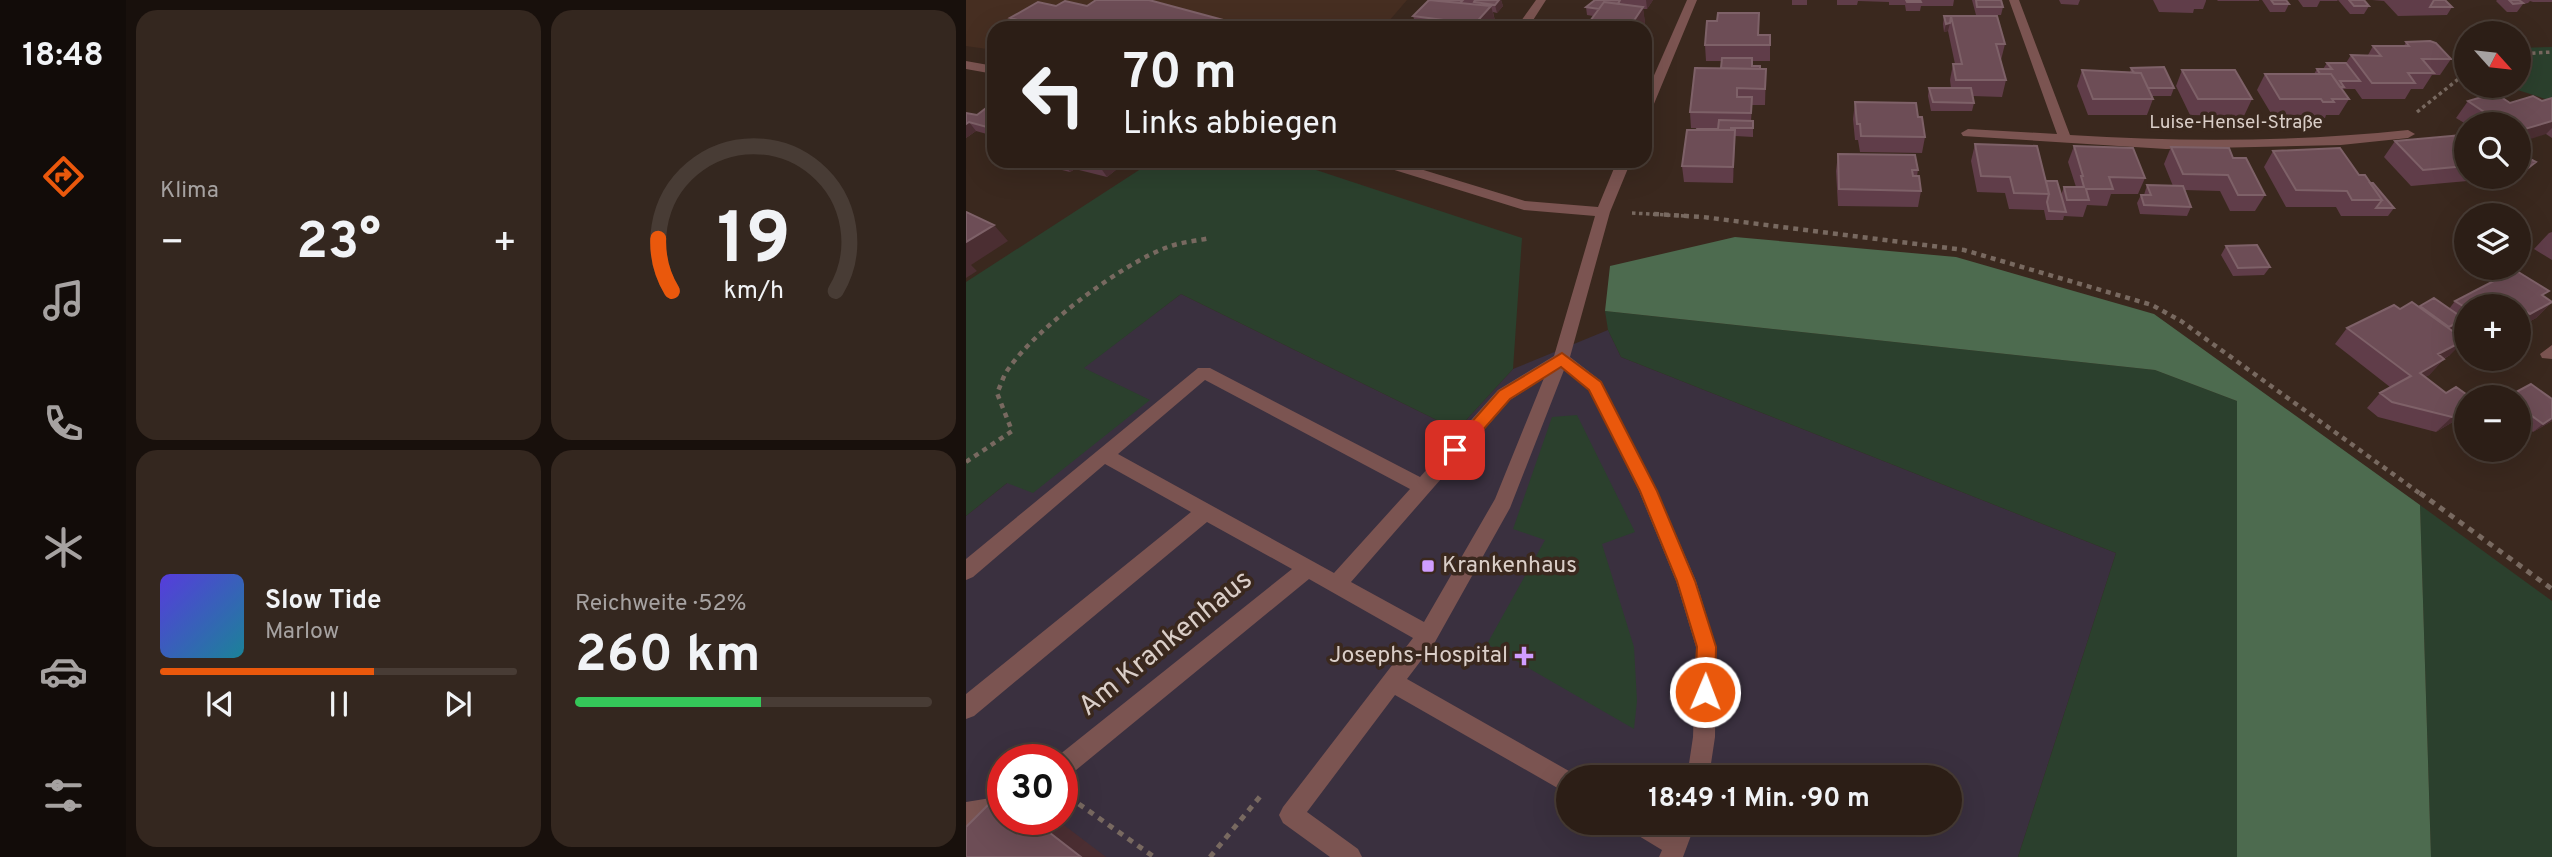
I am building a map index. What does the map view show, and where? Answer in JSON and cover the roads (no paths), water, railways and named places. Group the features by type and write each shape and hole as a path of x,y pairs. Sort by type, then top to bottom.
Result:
{"street":[{"path":"1527,21 1541,0"},
{"path":"1652,94 1692,0"},
{"path":"2014,0 2064,136"},
{"path":"966,65 987,68"},
{"name":"Luise-Hensel-Straße","path":"1968,132 2064,136 2166,145 2341,141 2408,134"},
{"path":"1403,168 1524,205 1603,212"},
{"path":"1350,857 1291,815 1428,635 1503,502 1541,402 1562,359 1603,212 1621,168"},
{"path":"1337,584 1504,395 1562,359"},
{"path":"1562,359 1595,386 1648,491 1686,581 1706,647 1704,737 1700,765"},
{"path":"966,571 1204,372 1423,487"},
{"path":"1104,455 1428,635"},
{"path":"966,708 1206,512"},
{"name":"Am Krankenhaus","path":"1078,754 1308,568"},
{"path":"1394,682 1556,776"},
{"path":"966,814 987,811"}],"place":[{"name":"Krankenhaus","path":"1428,566"},
{"name":"Josephs-Hospital","path":"1524,656"}]}
